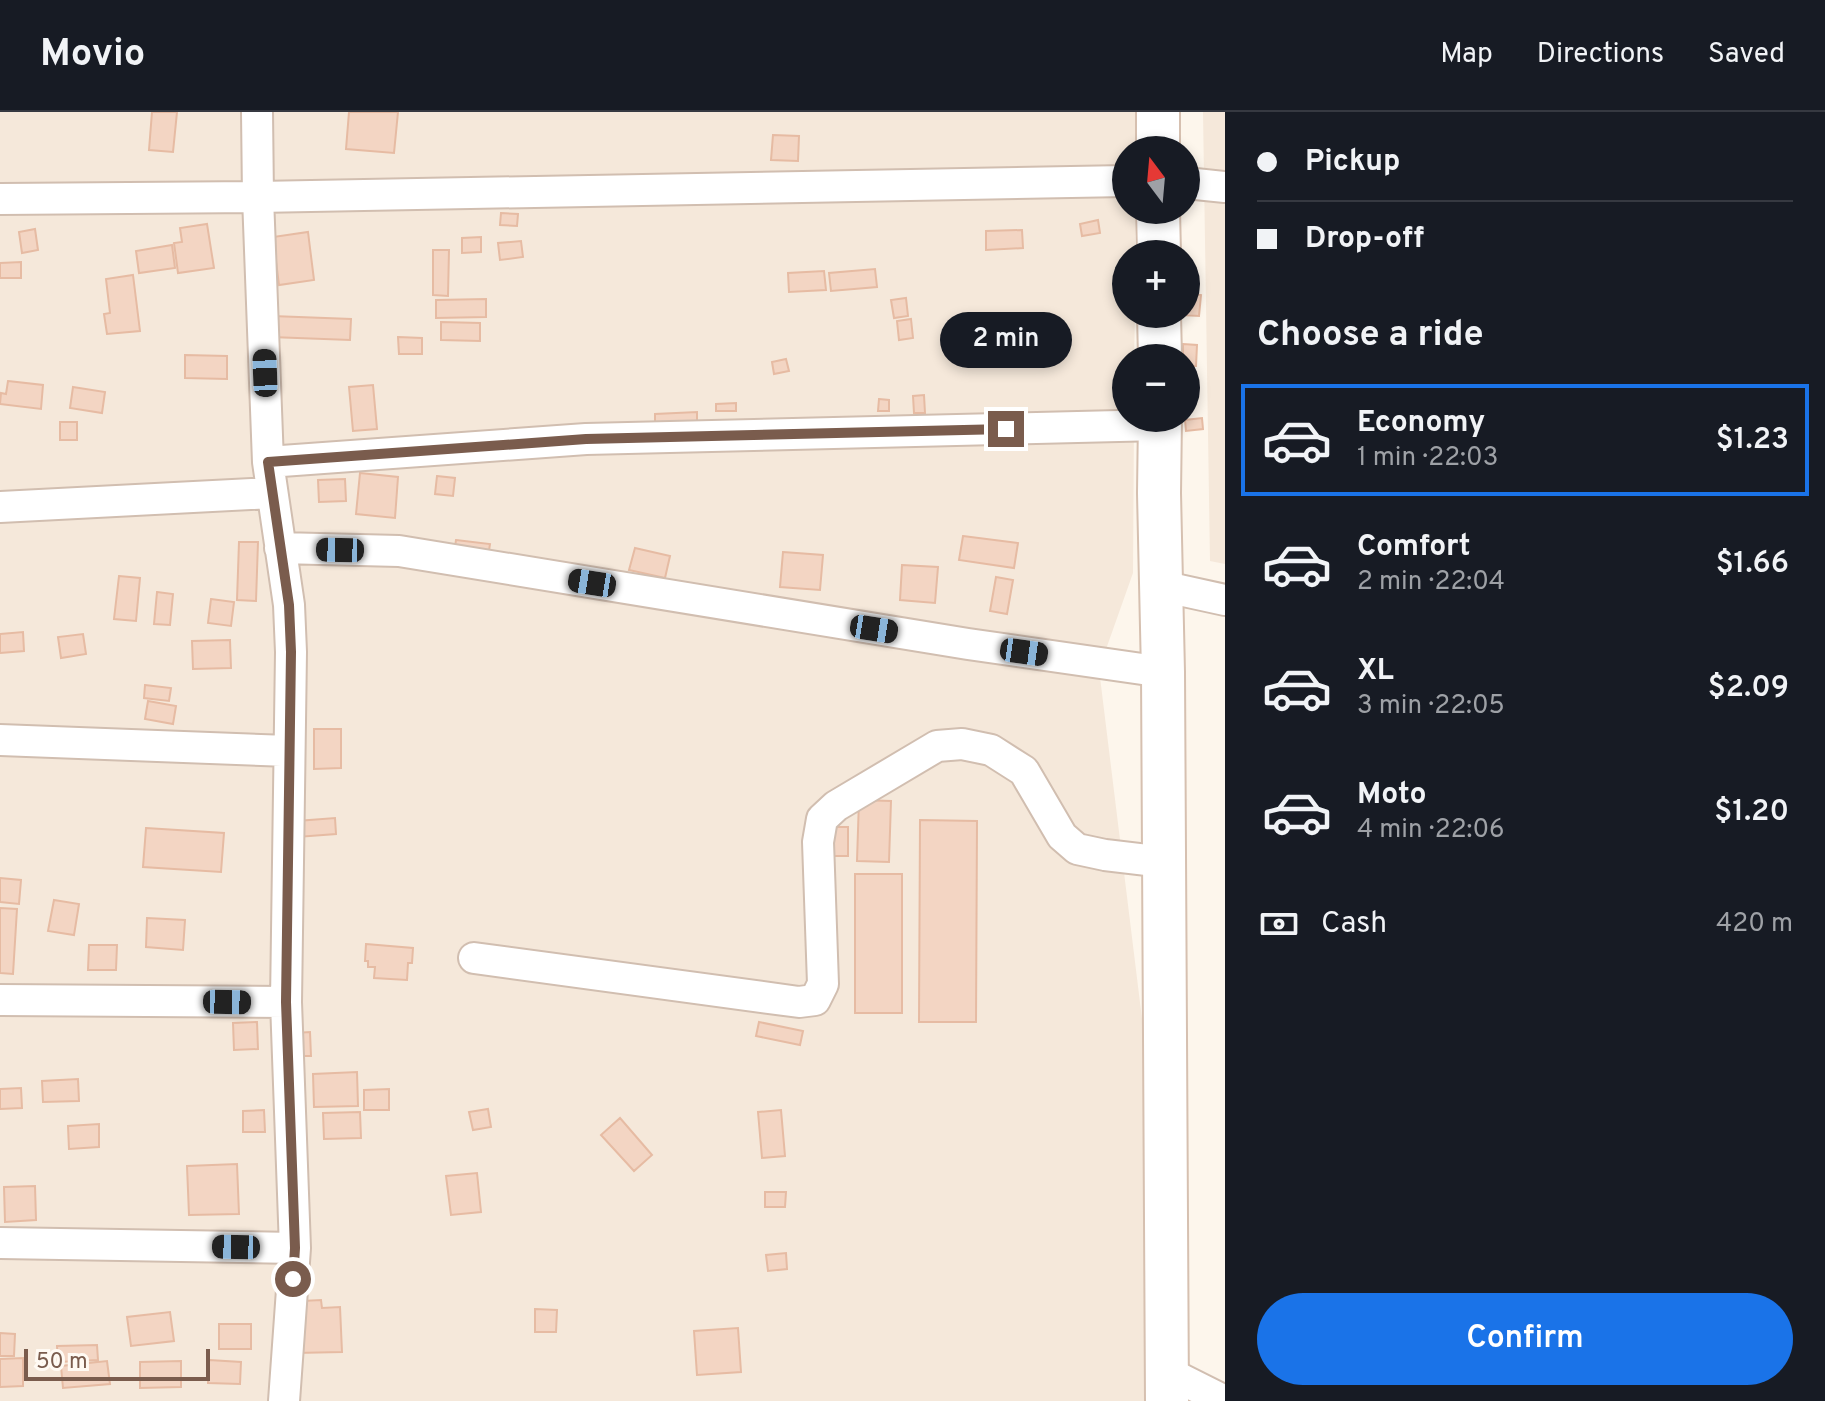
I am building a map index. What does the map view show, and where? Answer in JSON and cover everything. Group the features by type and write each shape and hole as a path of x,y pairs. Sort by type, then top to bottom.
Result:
{"street":[{"path":"257,112 268,462 289,605 291,652 286,1002 295,1248 284,1401"},
{"path":"1158,112 1158,136"},
{"path":"0,199 1112,181"},
{"path":"1200,184 1225,187"},
{"path":"268,462 586,439 1112,423"},
{"path":"1160,432 1167,1387 1225,1401"},
{"path":"0,507 272,493"},
{"path":"280,548 399,551 968,644 1163,672"},
{"path":"1161,586 1225,600"},
{"path":"0,740 288,751"},
{"path":"474,958 799,1002 815,1000 823,984 818,842 822,819 836,806 937,746 962,744 991,750 1024,771 1062,836 1077,849 1164,862"},
{"path":"0,1000 286,1002"},
{"path":"0,1243 295,1248"}],"shaded area":[{"path":"0,112 1136,112 1136,136 1112,136 1112,224 1135,224 1135,240 1112,240 1112,328 1135,328 1134,344 1112,344 1112,432 1134,432 1133,573 1099,669 1189,1401 0,1401"},
{"path":"1203,112 1225,112 1225,564 1210,561"}],"building":[{"path":"152,112 177,112 173,152 149,150"},
{"path":"349,112 398,112 394,153 346,149"},
{"path":"773,135 799,136 798,161 771,160"},
{"path":"501,213 518,214 517,226 500,225"},
{"path":"1098,220 1100,233 1082,236 1080,224"},
{"path":"207,224 214,268 178,273 174,243 182,242 180,228"},
{"path":"35,229 38,250 22,253 19,232"},
{"path":"1022,230 1023,248 986,250 986,231"},
{"path":"308,232 314,280 279,285 273,237"},
{"path":"481,237 481,252 462,253 462,238"},
{"path":"521,241 523,257 500,260 498,243"},
{"path":"172,245 175,268 139,273 136,251"},
{"path":"433,250 449,250 448,296 433,295"},
{"path":"21,262 21,278 0,278 0,263"},
{"path":"875,269 877,287 831,291 829,273"},
{"path":"824,271 826,290 789,292 788,273"},
{"path":"133,275 140,331 107,334 104,314 110,313 106,279"},
{"path":"906,298 908,316 894,318 891,300"},
{"path":"486,299 486,317 436,318 436,300"},
{"path":"272,316 351,319 350,340 271,337"},
{"path":"911,319 913,338 899,340 897,321"},
{"path":"441,322 480,323 480,341 441,340"},
{"path":"995,325 998,344 981,347 977,329"},
{"path":"398,337 422,338 422,354 399,354"},
{"path":"185,355 227,356 227,379 185,378"},
{"path":"786,359 789,371 774,374 772,362"},
{"path":"8,381 43,385 41,409 0,404 1,393 6,394"},
{"path":"373,385 377,429 353,431 349,387"},
{"path":"73,387 105,392 102,413 70,408"},
{"path":"924,395 925,413 914,413 913,396"},
{"path":"879,399 889,400 889,411 878,411"},
{"path":"736,403 736,411 716,411 716,404"},
{"path":"697,412 697,424 655,426 655,414"},
{"path":"60,422 77,422 77,440 60,440"},
{"path":"360,473 398,477 395,518 356,514"},
{"path":"437,476 455,478 453,496 435,494"},
{"path":"345,479 346,501 319,502 318,480"},
{"path":"963,536 1018,543 1014,568 959,560"},
{"path":"456,540 490,544 488,557 454,553"},
{"path":"239,542 258,542 256,601 237,600"},
{"path":"635,548 670,556 665,578 629,570"},
{"path":"783,552 823,555 820,590 780,587"},
{"path":"902,565 938,567 935,603 900,600"},
{"path":"119,576 140,578 136,621 114,619"},
{"path":"996,577 1013,580 1007,614 990,611"},
{"path":"157,592 173,594 170,625 154,624"},
{"path":"211,599 234,602 231,626 208,623"},
{"path":"23,632 24,651 0,653 0,634"},
{"path":"83,634 86,654 61,658 58,637"},
{"path":"230,640 231,668 193,669 192,641"},
{"path":"145,685 171,688 169,701 144,698"},
{"path":"148,701 176,706 173,724 145,719"},
{"path":"314,729 341,729 341,768 314,769"},
{"path":"859,800 891,801 889,862 857,861"},
{"path":"335,818 336,834 297,837 297,821"},
{"path":"920,820 977,821 976,1022 919,1022"},
{"path":"827,827 848,827 848,856 827,856"},
{"path":"146,828 224,833 221,872 143,867"},
{"path":"855,874 902,874 902,1013 855,1013"},
{"path":"0,878 21,880 19,904 0,902"},
{"path":"54,900 79,904 74,935 48,931"},
{"path":"0,908 17,909 13,974 0,973"},
{"path":"147,918 185,920 183,950 146,947"},
{"path":"366,944 413,948 407,980 374,978 375,967 368,967 368,961 365,961"},
{"path":"89,945 117,945 116,970 88,970"},
{"path":"257,1022 258,1049 234,1050 233,1023"},
{"path":"759,1022 803,1031 800,1045 756,1036"},
{"path":"310,1032 311,1056 296,1056 295,1033"},
{"path":"357,1072 358,1106 314,1107 313,1074"},
{"path":"78,1079 79,1101 43,1102 42,1081"},
{"path":"21,1088 22,1108 0,1109 0,1089"},
{"path":"389,1089 389,1110 364,1110 364,1090"},
{"path":"488,1109 491,1127 473,1130 469,1112"},
{"path":"264,1110 265,1132 243,1132 243,1111"},
{"path":"781,1110 785,1156 762,1158 758,1112"},
{"path":"360,1112 361,1138 324,1139 323,1113"},
{"path":"620,1118 652,1155 634,1171 601,1135"},
{"path":"99,1124 99,1147 69,1149 68,1126"},
{"path":"237,1164 239,1214 189,1215 187,1166"},
{"path":"477,1173 481,1212 451,1215 446,1176"},
{"path":"35,1186 36,1220 5,1222 4,1187"},
{"path":"765,1192 786,1192 785,1207 765,1207"},
{"path":"786,1253 787,1269 768,1271 766,1255"},
{"path":"321,1300 322,1308 340,1307 342,1352 295,1353 302,1301"},
{"path":"535,1309 557,1310 556,1332 535,1332"},
{"path":"170,1312 174,1341 131,1346 127,1317"},
{"path":"219,1324 251,1324 251,1349 219,1349"},
{"path":"738,1328 741,1372 697,1375 694,1331"},
{"path":"0,1333 15,1334 14,1356 0,1356"},
{"path":"97,1345 98,1360 58,1362 57,1346"},
{"path":"23,1358 23,1386 0,1387 0,1359"},
{"path":"209,1360 241,1362 240,1384 208,1383"},
{"path":"107,1361 110,1384 63,1388 61,1366"},
{"path":"181,1361 181,1387 140,1388 140,1362"}],"route":[{"path":"293,1279 295,1248 286,1002 291,652 289,605 268,462 586,439 1006,429"}]}
